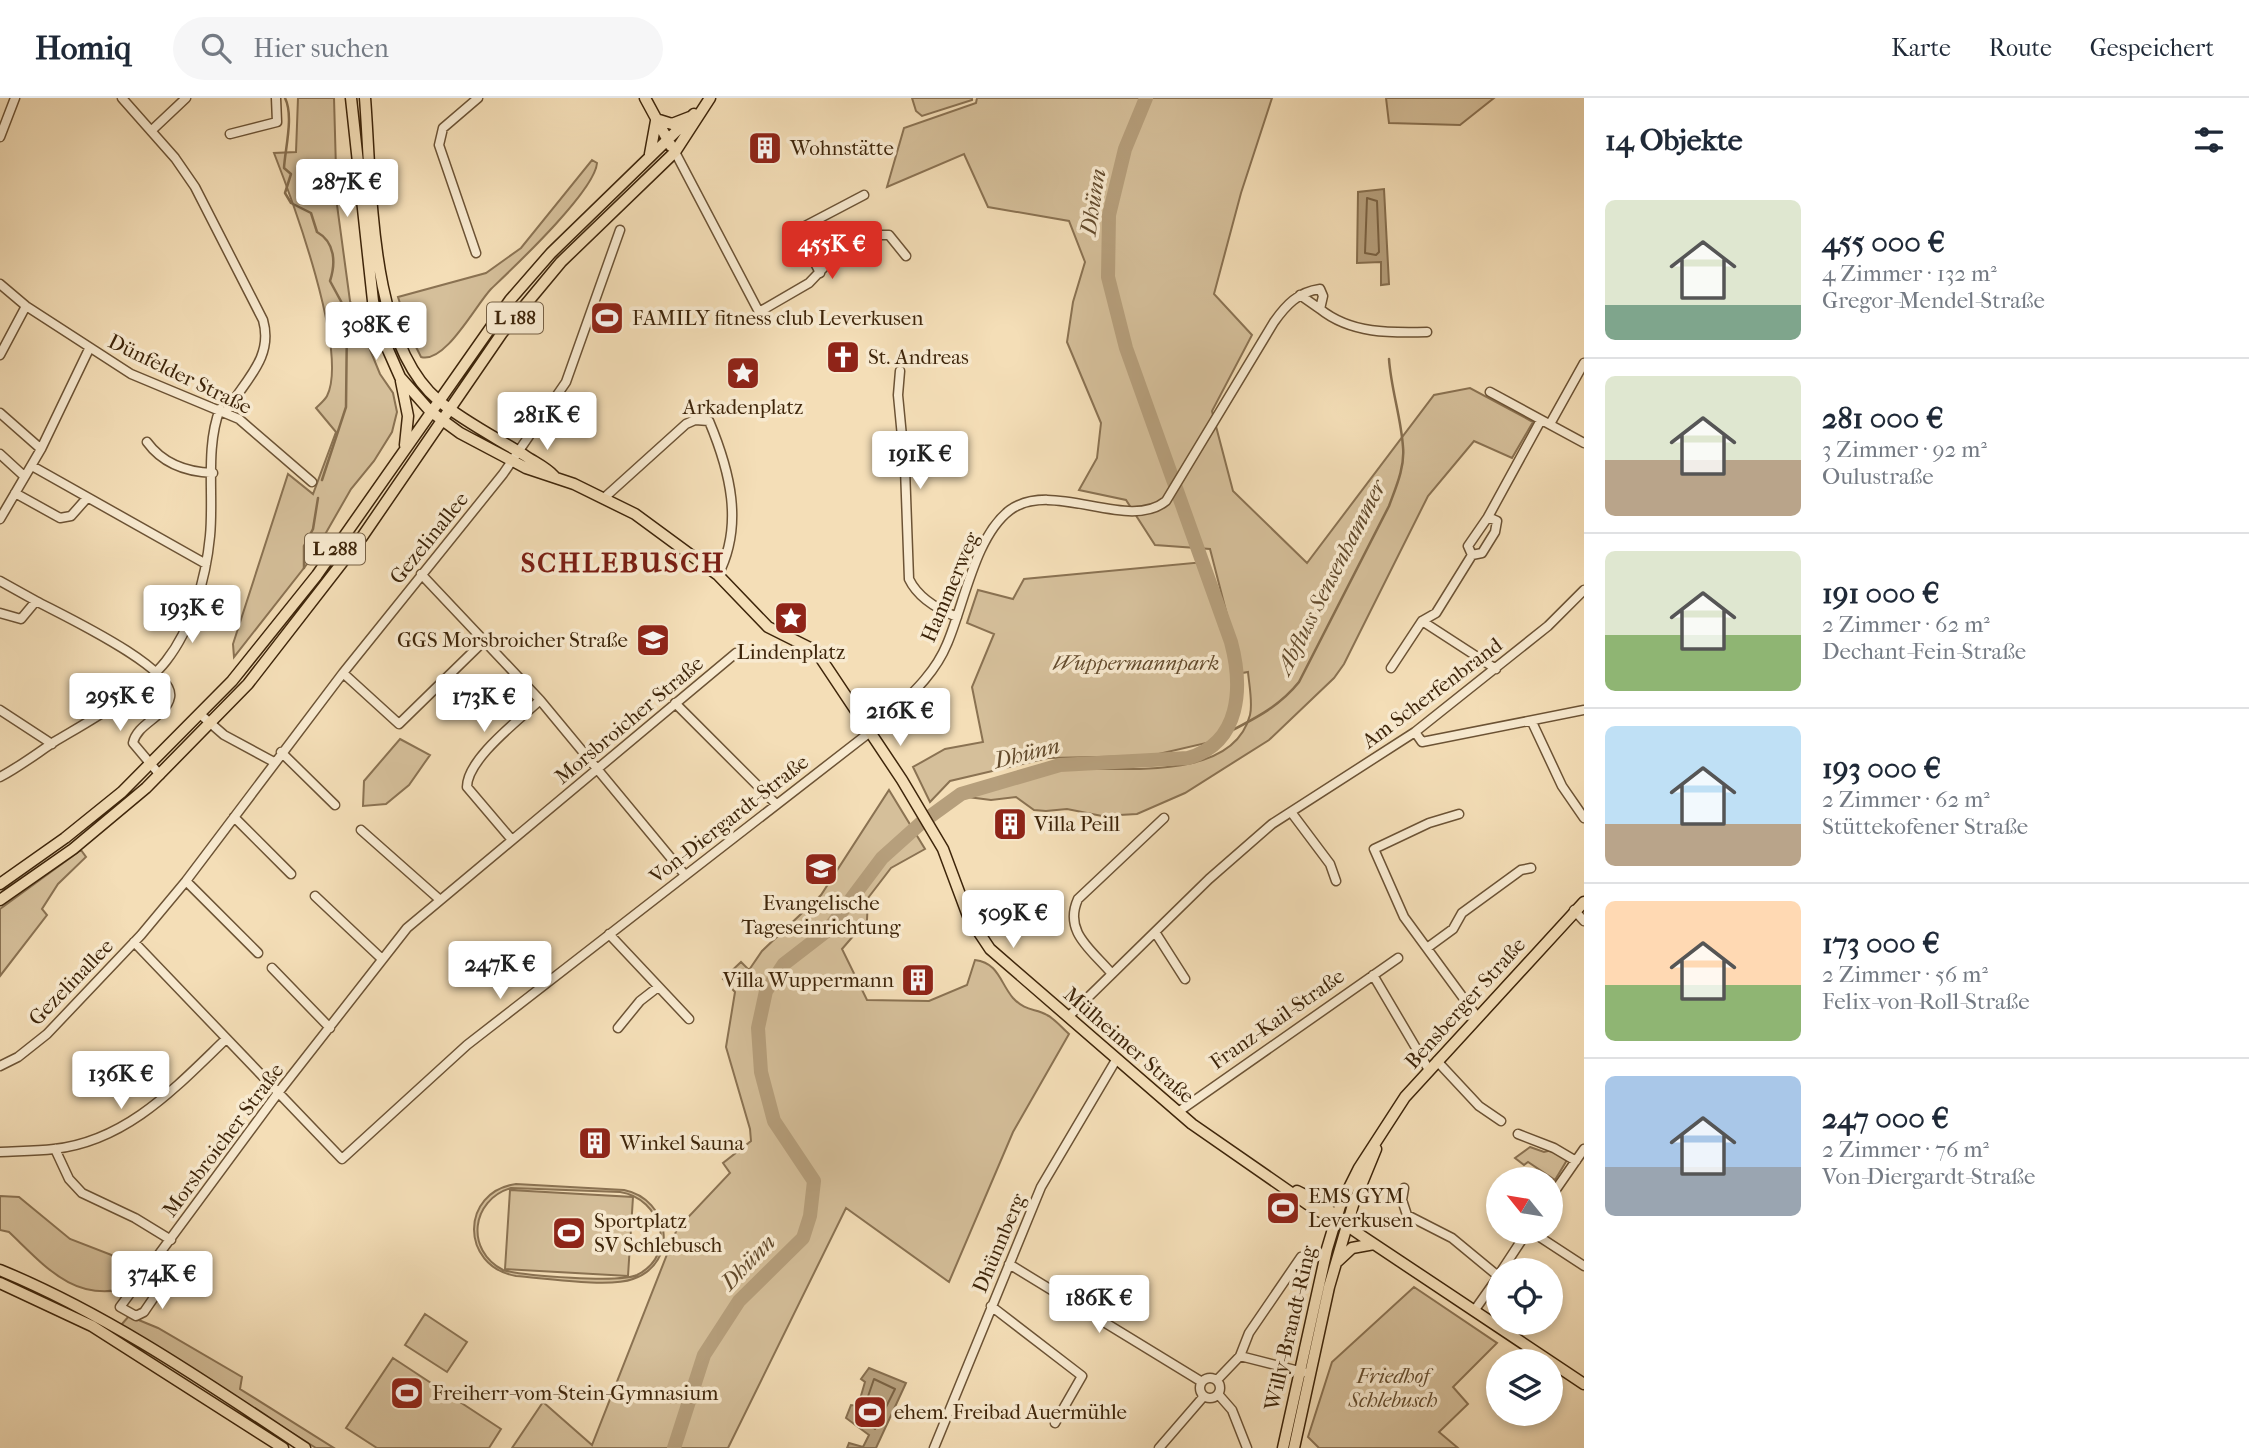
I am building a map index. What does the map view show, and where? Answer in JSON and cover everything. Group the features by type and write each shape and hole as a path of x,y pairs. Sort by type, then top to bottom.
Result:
{"main road":[{"path":"351,98 373,301 387,350 400,377 408,416 405,448"},
{"path":"365,98 385,300 409,365 438,400 515,457"},
{"path":"645,98 675,152 710,98"},
{"path":"668,142 710,98"},
{"path":"656,119 672,124 694,115"},
{"path":"647,161 654,148 656,119"},
{"name":"L 188","path":"430,411 510,300 551,253 668,142"},
{"name":"L 188","path":"444,422 502,333 561,262 675,152"},
{"path":"400,377 430,411 444,422 635,514 718,575"},
{"name":"L 288","path":"0,884 65,838 150,765 232,681 317,575 430,411"},
{"name":"L 288","path":"0,900 73,849 160,775 211,725 248,684 329,582 444,422"},
{"name":"Mülheimer Straße","path":"718,575 768,627 810,647 829,668 943,849 977,934 1001,960 1209,1137 1316,1210 1347,1225 1584,1384"},
{"name":"Bensberger Straße","path":"1336,1218 1359,1167 1405,1097 1584,902"},
{"name":"Bensberger Straße","path":"1347,1225 1380,1135"},
{"name":"Willy-Brandt-Ring","path":"1294,1448 1304,1372 1336,1218"},
{"name":"Willy-Brandt-Ring","path":"1283,1448 1347,1225"},
{"path":"1335,1264 1352,1248 1374,1244"},
{"path":"0,1270 43,1287 105,1321 305,1448"},
{"path":"0,1283 92,1326 284,1448"}],"street":[{"path":"0,137 15,98"},
{"path":"0,777 90,721 156,671 170,655 188,621 206,564 212,520 215,427 223,411 261,361 267,345 267,334 233,257 198,192 122,98"},
{"path":"151,131 186,98"},
{"path":"230,134 276,122 276,98"},
{"path":"476,254 439,145 443,128 478,98"},
{"path":"675,152 759,312 809,284 830,261 880,235 889,235 906,256"},
{"path":"820,273 801,235 805,226 864,195"},
{"name":"Gezelinallee","path":"0,1066 18,1057 47,1034 134,942 186,881 281,752 515,457 566,382 620,230"},
{"name":"Dünfelder Straße","path":"0,284 26,306 131,374 239,419 312,482"},
{"path":"1300,295 1320,289 1323,296 1320,309"},
{"path":"1300,295 1340,322 1384,333 1427,332"},
{"name":"Hammerweg","path":"871,733 927,678 947,646 982,550 996,525 1012,509 1035,500 1147,510 1166,501 1274,322 1286,305 1300,295"},
{"path":"0,355 26,306"},
{"path":"0,519 41,449 89,349"},
{"path":"1472,555 1468,547 1584,363"},
{"path":"900,371 898,395 905,468 909,579 914,590 930,603 957,617"},
{"path":"1490,392 1584,443"},
{"path":"0,413 41,449"},
{"path":"604,498 686,424 695,420 709,421 734,513 729,555 718,575"},
{"path":"147,442 152,449 186,472 213,473"},
{"path":"0,454 24,476"},
{"path":"32,466 206,564"},
{"path":"15,493 60,518 71,516 87,498"},
{"path":"1391,668 1422,621 1436,612 1472,555 1482,553 1497,527 1497,521 1488,517"},
{"path":"421,574 540,700 685,875"},
{"path":"0,581 156,671 167,681 170,699 137,733 133,743 160,775"},
{"name":"Am Scherfenbrand","path":"1068,1017 1209,879 1291,812 1415,732 1548,626 1584,590"},
{"path":"0,613 21,619 36,601"},
{"path":"1422,621 1496,669"},
{"path":"343,673 399,724 484,641"},
{"name":"Morsbroicher Straße","path":"145,1274 156,1281 159,1290 144,1312 136,1316 120,1307 278,1093 407,928 736,653"},
{"path":"512,840 467,787 474,764 540,700"},
{"path":"675,703 776,804"},
{"path":"0,710 52,744"},
{"path":"1415,732 1422,742 1584,710"},
{"path":"201,715 211,725 274,762"},
{"path":"1532,722 1562,786 1584,818"},
{"name":"Von-Diergardt-Straße","path":"278,1093 342,1159 467,1045 871,733"},
{"path":"281,752 335,805"},
{"path":"1291,812 1330,864 1336,881"},
{"path":"1459,814 1429,823 1374,849 1404,917 1478,1017"},
{"path":"234,817 291,874"},
{"path":"1112,974 1075,931 1072,912 1078,899 1164,818"},
{"path":"362,830 439,900"},
{"path":"1427,948 1452,929 1462,913 1521,870 1531,868"},
{"path":"186,881 258,953"},
{"path":"315,895 382,959"},
{"path":"1574,911 1584,921"},
{"path":"1155,932 1185,979"},
{"path":"609,934 689,1019"},
{"path":"134,942 278,1093"},
{"name":"Franz-Kail-Straße","path":"1178,1112 1398,958"},
{"path":"272,968 330,1028"},
{"path":"1374,975 1429,1070"},
{"path":"618,1028 640,1001 659,987"},
{"path":"0,1152 55,1149 122,1128 176,1087 226,1039"},
{"name":"Dhünnberg","path":"934,1448 1045,1180 1116,1060"},
{"path":"1437,1061 1479,1106 1501,1121"},
{"path":"1518,1134 1554,1148 1576,1161"},
{"path":"55,1149 69,1178 82,1193 135,1218 171,1240"},
{"path":"1563,1180 1584,1149"},
{"path":"1404,1188 1402,1200 1407,1215 1452,1238 1486,1267"},
{"path":"1549,1244 1584,1266"},
{"path":"1217,1380 1240,1356 1249,1333 1301,1257"},
{"path":"1009,1264 1202,1382"},
{"path":"1474,1311 1486,1294"},
{"path":"991,1306 1082,1376 1055,1423"},
{"path":"1240,1356 1304,1372"},
{"path":"1209,1378 1217,1380 1220,1387 1218,1394 1211,1398 1204,1396 1200,1389 1202,1382 1209,1378"},
{"path":"1218,1394 1232,1410 1247,1448"},
{"path":"1159,1448 1204,1396"}],"green space":[{"path":"298,98 334,98 337,205 350,301 380,374 393,393 397,412 392,432 374,461 351,489 311,559 234,657 233,644 288,474 313,494 336,432 316,408 327,396 332,375 331,346 325,312 316,275 274,153 296,152"},
{"path":"912,98 972,100 922,116 916,111"},
{"path":"977,98 1272,98 1241,193 1214,294 1252,335 1212,411 1233,491 1307,563 1434,395 1470,388 1533,422 1512,458 1474,441 1428,496 1344,664 1334,678 1269,740 1185,793 1137,814 1102,816 1067,809 1034,810 1016,797 991,800 968,797 967,790 1045,770 1161,768 1192,763 1218,754 1238,738 1250,715 1251,705 1248,672 1242,673 1210,549 1155,545 1126,500 1079,490 1097,458 1101,423 1067,342 1073,302 1085,262 1069,221 988,207 964,154 887,187 904,128 976,103"},
{"path":"1386,98 1494,98 1460,125 1389,123"},
{"path":"592,160 597,163 593,176 569,209 491,289 459,332 440,352 430,357 421,357 410,335 398,297 486,273 521,248"},
{"name":"Wuppermannpark","path":"1204,562 1231,648 1239,696 1215,741 1150,756 1048,758 950,781 930,802 913,767 945,749 983,742 972,687 994,634 967,623 978,590 1013,599 1024,579"},
{"path":"400,739 430,755 409,785 386,804 363,806 364,781"},
{"path":"889,790 925,849 891,868 868,898 867,920 842,949 867,1000 929,1001 967,985 975,960 994,969 1018,1002 1050,1017 1069,1034 1013,1132 949,1282 846,1208 728,1448 512,1448 543,1402 592,1445 677,1229 730,1173 723,1163 751,1141 750,1129 726,1047 735,992 723,979 741,962 749,970 762,951 821,895"},
{"path":"81,850 86,857 58,884 42,909 47,915 0,976 0,909"},
{"path":"1530,1147 1544,1152 1552,1150 1567,1160 1563,1167 1536,1167 1528,1162 1524,1165 1515,1158"},
{"path":"516,1184 624,1190 640,1196 651,1205 663,1232 663,1246 658,1260 648,1271 633,1279 609,1283 516,1276 498,1270 484,1259 477,1245 474,1229 484,1200 498,1190","holes":["511,1188 620,1192 634,1196 646,1205 660,1228 658,1254 650,1266 637,1275 592,1279 503,1270 491,1261 478,1238 481,1214 488,1203"]},
{"name":"Sportplatz SV Schlebusch","path":"510,1190 633,1197 628,1276 505,1269"},
{"path":"0,1196 19,1197 70,1239 127,1261 128,1288 92,1290 76,1286 48,1269 9,1232 0,1230"},
{"name":"Friedhof Schlebusch","path":"1414,1287 1497,1343 1491,1349 1486,1349 1486,1354 1453,1387 1468,1404 1439,1432 1458,1448 1319,1448 1308,1437 1332,1362"},
{"path":"425,1314 467,1342 447,1372 405,1345"},
{"path":"129,1316 158,1328 242,1377 240,1389 334,1448 316,1448 121,1325"},
{"name":"Freiherr-vom-Stein-Gymnasium","path":"393,1358 501,1429 489,1448 377,1448 346,1428"}],"water":[{"path":"1384,189 1389,284 1381,285 1381,262 1357,263 1358,192"},
{"name":"ehem. Freibad Auermühle","path":"869,1368 906,1383 876,1448 847,1448 849,1443 863,1447 869,1435 846,1418 851,1405 858,1406 865,1382 861,1379"}],"waterway":[{"path":"285,98 289,123 284,168 291,174 285,193 291,203 311,213 317,232 331,247 333,267 330,281 350,318 347,320 346,407 322,480"},
{"name":"Dhünn","path":"674,1448 704,1355 739,1301 803,1238 810,1216 814,1181 774,1121 761,1072 758,1028 766,991 784,964 828,930 882,858 921,823 961,794 1060,765 1188,758 1206,751 1219,740 1234,711 1237,677 1231,642 1126,348 1108,277 1109,215 1125,149 1146,98"},
{"name":"Abfluss Sensenhammer","path":"1225,734 1256,718 1299,682 1389,506 1403,462 1402,436 1389,359"},
{"path":"304,568 304,546 313,529 318,498"}],"place":[{"name":"Wohnstätte","path":"765,148"},
{"name":"FAMILY fitness club Leverkusen","path":"607,318"},
{"name":"St. Andreas","path":"843,357"},
{"name":"Arkadenplatz","path":"743,373"},
{"name":"Lindenplatz","path":"791,618"},
{"name":"GGS Morsbroicher Straße","path":"653,640"},
{"name":"Villa Peill","path":"1010,824"},
{"name":"Evangelische Tageseinrichtung","path":"821,869"},
{"name":"Villa Wuppermann","path":"918,980"},
{"name":"Winkel Sauna","path":"595,1143"},
{"name":"EMS GYM Leverkusen","path":"1283,1208"},
{"name":"Sportplatz SV Schlebusch","path":"569,1233"},
{"name":"Freiherr-vom-Stein-Gymnasium","path":"407,1393"},
{"name":"ehem. Freibad Auermühle","path":"870,1412"}],"district":[{"name":"SCHLEBUSCH","path":"623,562"}]}
